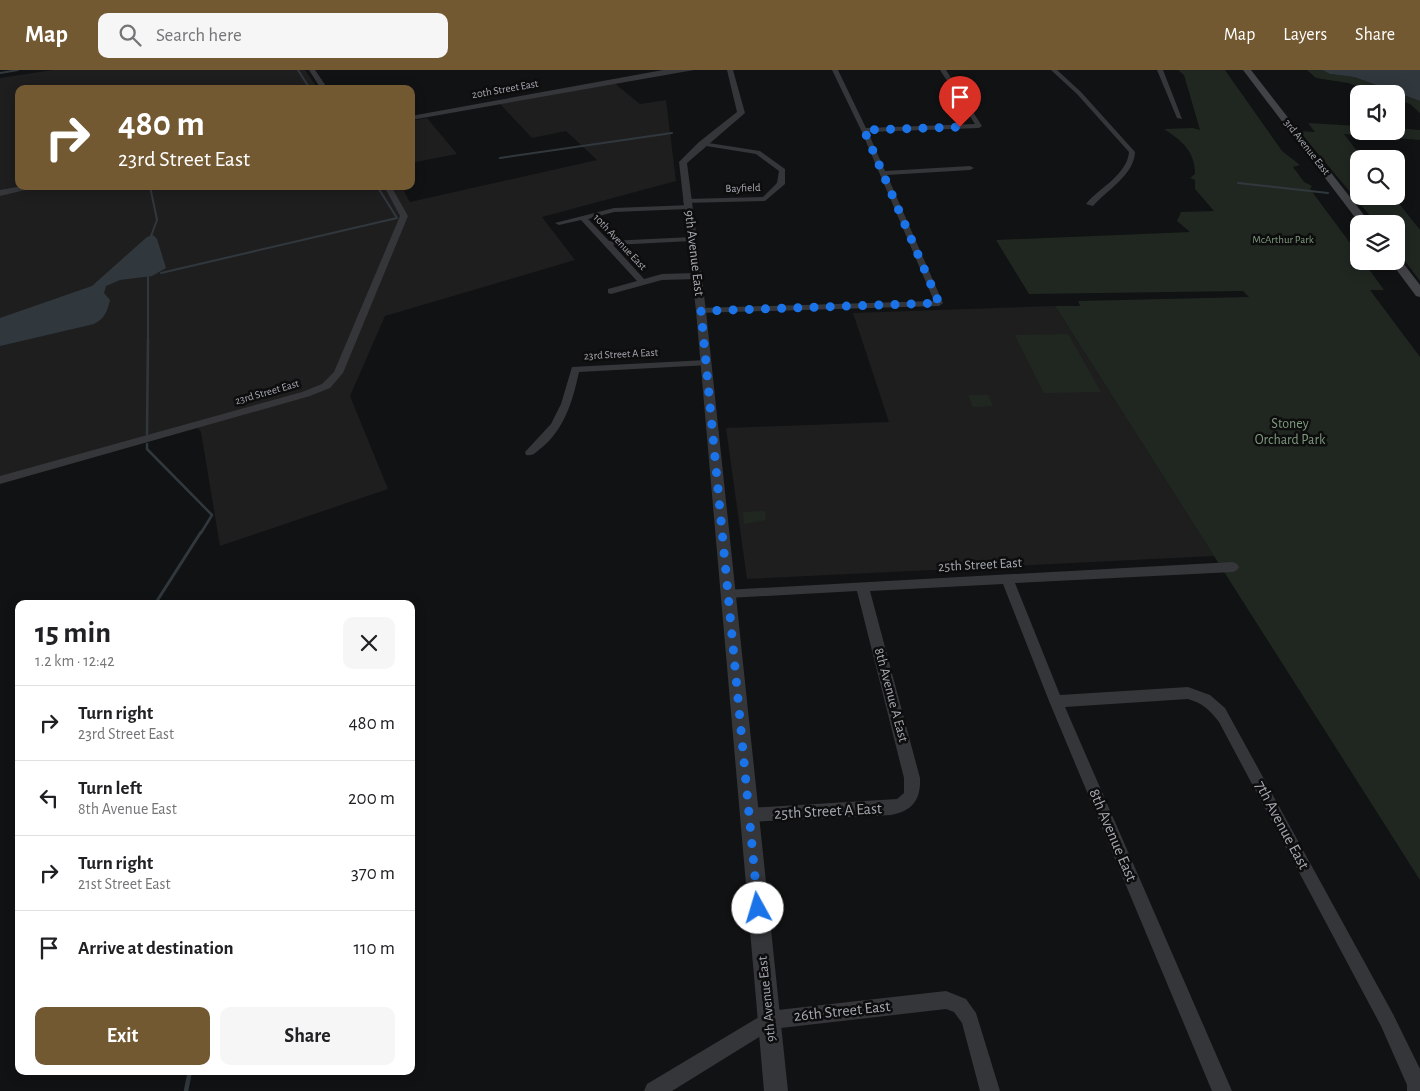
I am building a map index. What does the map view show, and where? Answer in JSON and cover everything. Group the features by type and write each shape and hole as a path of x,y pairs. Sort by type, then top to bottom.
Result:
{"main road":[{"name":"3rd Avenue East","path":"1247,70 1359,215"},
{"path":"1403,270 1420,293"}],"street":[{"path":"312,70 322,85"},
{"name":"20th Street East","path":"415,117 663,72 691,70"},
{"name":"9th Avenue East","path":"730,70 741,113 683,162 701,311 776,1091"},
{"path":"701,311 939,303 864,130 835,70"},
{"path":"864,130 979,126 942,70"},
{"path":"1054,70 1079,93 1132,152 1132,159 1126,169 1101,191 1090,204"},
{"path":"1160,70 1180,118"},
{"name":"Bayfield","path":"688,204 765,199 781,184 783,170 758,152 702,144"},
{"path":"883,173 970,168"},
{"path":"0,193 16,190"},
{"name":"23rd Street East","path":"0,480 306,394 326,386 338,373 404,216 388,190"},
{"path":"559,223 614,210 688,204"},
{"name":"10th Avenue East","path":"582,217 642,282"},
{"path":"607,244 692,240"},
{"path":"611,291 662,277 697,276"},
{"name":"23rd Street A East","path":"530,452 538,446 558,421 568,402 575,369 706,363"},
{"name":"25th Street East","path":"729,593 1233,567"},
{"name":"8th Avenue East","path":"1007,578 1056,701 1222,1091"},
{"name":"8th Avenue A East","path":"862,586 912,778 913,789 907,803"},
{"name":"7th Avenue East","path":"1056,701 1188,693 1204,697 1216,706 1387,1020 1417,1084 1417,1091"},
{"name":"25th Street A East","path":"748,815 891,808 907,803"},
{"name":"26th Street East","path":"654,1091 769,1020 946,1000 960,1005 970,1018 990,1091"}],"shaded area":[{"path":"53,70 305,70 315,85 15,85 15,190 403,190 410,202 597,160 566,131 532,138 500,104 613,82 640,104 666,100 676,181 542,217 575,260 385,316 350,396 388,489 220,546 201,432 197,427 0,482 0,78"},
{"path":"1322,70 1420,70 1420,101 1405,96 1405,85 1376,85 1354,77 1330,74"},
{"path":"427,118 457,154 415,162 415,120"},
{"path":"153,235 157,239 166,268 152,276 120,280 106,286 104,293 110,300 105,314 98,322 0,346 0,318 92,286 147,237"},
{"path":"1055,306 1214,556 747,579 726,428 889,422 853,313"}],"green space":[{"name":"Stoney Orchard Park","path":"1178,70 1225,70 1282,151 1300,165 1293,167 1304,182 1312,186 1310,189 1350,243 1350,270 1370,270 1384,290 1370,290 1420,357 1420,880 1055,306 1080,306 1078,301 1249,297 1243,291 1029,294 996,240 1190,232 1177,221 1181,212 1214,211 1195,189 1195,180 1190,178 1195,174 1193,159 1190,153 1182,142 1164,129 1193,128 1200,130 1184,75"},
{"path":"1307,70 1322,70 1330,74 1354,77 1376,85 1354,85 1316,78"},
{"path":"1405,96 1420,101 1420,113 1405,102"},
{"path":"1308,123 1350,125 1350,134 1344,134 1356,150 1350,150 1350,192 1299,131 1315,132"},
{"path":"1405,129 1420,130 1420,140 1405,139"},
{"path":"1361,205 1400,205 1420,230 1420,281 1405,261 1405,215 1369,215"},
{"path":"1068,334 1101,392 1044,393 1015,335"},
{"path":"968,395 988,395 993,406 973,407"},
{"path":"765,511 766,520 744,524 743,512"}],"waterway":[{"path":"0,73 18,70"},
{"path":"298,70 307,85"},
{"path":"500,158 672,133"},
{"path":"1238,183 1328,193"},
{"path":"151,190 157,220 151,236"},
{"path":"161,273 397,218 380,190"},
{"path":"148,277 148,339"},
{"path":"147,434 148,339"},
{"path":"147,444 147,449 212,515 201,533"},
{"path":"158,600 201,532"},
{"path":"186,1091 189,1075"}],"route":[{"path":"758,908 701,311 939,303 864,130 960,127"}],"park label":[{"name":"McArthur Park","path":"1283,239"}]}
